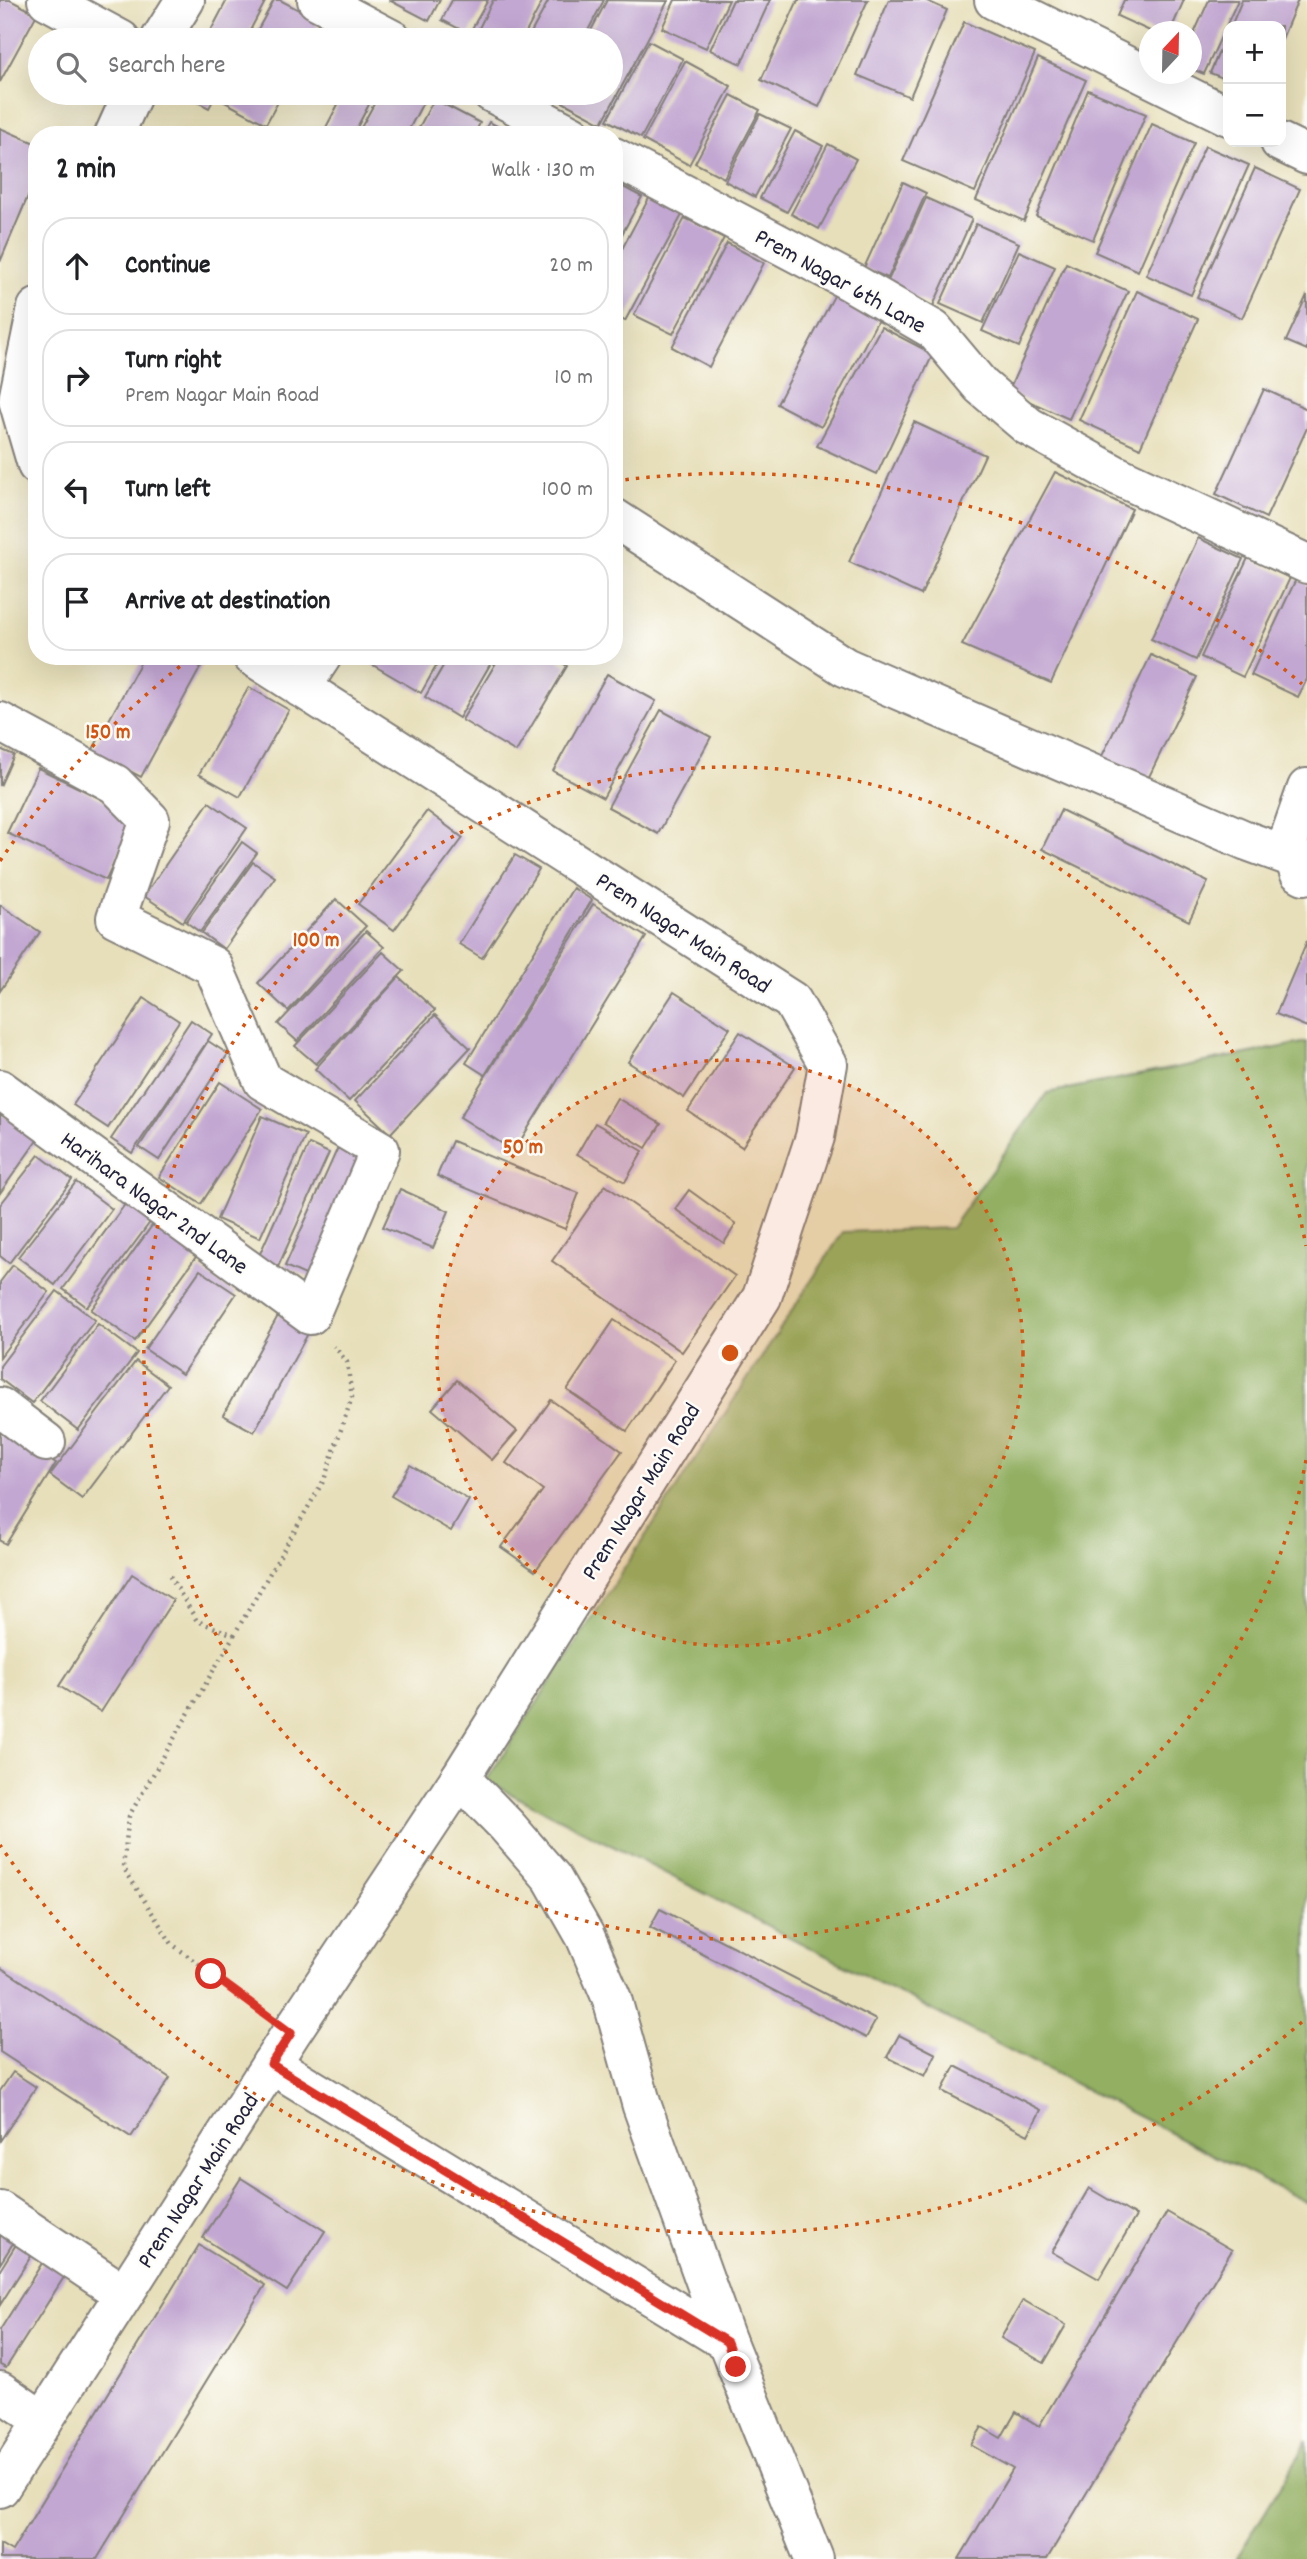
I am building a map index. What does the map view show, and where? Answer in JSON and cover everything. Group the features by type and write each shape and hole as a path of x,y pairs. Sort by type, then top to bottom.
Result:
{"street":[{"path":"47,0 99,28"},
{"path":"168,28 185,0"},
{"path":"317,0 370,28"},
{"path":"993,0 1223,114"},
{"path":"118,126 128,105"},
{"path":"515,105 555,126"},
{"path":"1286,145 1307,155"},
{"name":"Prem Nagar 6th Lane","path":"623,162 851,282 934,330 981,386 1028,426 1116,475 1307,564"},
{"path":"22,451 18,400 28,352"},
{"path":"623,524 845,667 1247,841 1301,867"},
{"name":"Prem Nagar Main Road","path":"0,2488 281,2048 460,1778 762,1297 815,1137 828,1064 792,1001 266,665"},
{"path":"301,688 316,665"},
{"path":"0,722 115,784 150,820 116,918 213,966 262,1081 380,1150 310,1315"},
{"path":"1301,867 1288,842 1307,788"},
{"name":"Harihara Nagar 2nd Lane","path":"0,1089 310,1315"},
{"path":"0,1406 46,1442"},
{"path":"460,1778 552,1878 585,1936 612,1999 642,2106 727,2342 814,2559"},
{"path":"281,2048 727,2342"},
{"path":"0,2211 124,2294"},
{"path":"0,2391 43,2421"}],"path":[{"path":"281,2048 172,1944 123,1867 129,1816 324,1480 352,1396 347,1362 310,1315"},
{"path":"170,1576 197,1621 234,1635"}],"green space":[{"path":"1307,1042 1307,2203 486,1781 843,1232 951,1228 1047,1093"},
{"path":"1307,2440 1307,2559 1236,2559 1300,2454"}],"building":[{"path":"0,0 10,0 37,14 0,82"},
{"path":"227,0 266,0 251,28 212,28"},
{"path":"274,0 280,0 320,21 316,28 259,28"},
{"path":"389,0 440,0 429,21"},
{"path":"452,0 488,0 472,28 457,28 442,20"},
{"path":"493,0 543,0 528,28 479,28"},
{"path":"549,0 604,0 589,28 534,28"},
{"path":"607,0 668,1 623,84 623,28 592,28"},
{"path":"675,0 729,0 706,48 662,28"},
{"path":"733,0 770,0 741,64 710,50"},
{"path":"798,0 868,0 819,107 761,80"},
{"path":"889,0 925,0 947,10 910,97 857,75"},
{"path":"1124,0 1184,0 1175,21 1139,21 1139,26 1117,16"},
{"path":"1209,0 1238,0 1228,21 1223,21 1223,33 1204,74 1202,21 1200,21"},
{"path":"1242,0 1298,0 1286,29 1286,21 1233,21"},
{"path":"964,22 1035,53 975,192 903,161"},
{"path":"649,41 683,59 641,138 623,126 607,120 615,105 623,105 623,90"},
{"path":"1223,43 1223,78 1210,73"},
{"path":"1038,58 1086,80 1024,221 976,200"},
{"path":"685,61 731,86 689,165 643,140"},
{"path":"1088,90 1146,114 1093,240 1036,216"},
{"path":"731,95 760,110 724,178 695,163"},
{"path":"230,105 276,105 266,124"},
{"path":"338,105 369,105 358,126 327,126"},
{"path":"373,105 422,105 411,126 362,126"},
{"path":"431,105 446,105 480,123 478,126 420,126"},
{"path":"568,105 612,105 602,123"},
{"path":"760,114 791,129 755,197 725,181"},
{"path":"1152,124 1194,143 1138,271 1095,252"},
{"path":"0,128 28,140 28,196 0,262"},
{"path":"795,131 823,146 787,212 760,198"},
{"path":"828,144 856,159 819,229 791,214"},
{"path":"1205,146 1249,165 1191,295 1146,275"},
{"path":"1255,168 1300,189 1242,318 1197,297"},
{"path":"903,182 926,193 888,278 864,268"},
{"path":"623,187 642,197 623,232"},
{"path":"649,198 682,215 625,321 623,320 623,247"},
{"path":"926,198 972,219 933,306 886,285"},
{"path":"685,218 724,238 673,334 634,315"},
{"path":"976,224 1019,243 983,323 940,304"},
{"path":"727,243 764,263 709,367 672,347"},
{"path":"1019,251 1055,267 1019,347 982,331"},
{"path":"1066,263 1128,291 1069,419 1008,392"},
{"path":"1137,291 1198,319 1140,448 1079,420"},
{"path":"836,292 880,316 821,427 777,404"},
{"path":"1307,295 1307,350 1286,341"},
{"path":"881,327 933,354 877,474 817,446"},
{"path":"1264,389 1307,409 1307,428 1266,518 1216,494"},
{"path":"914,422 985,455 921,595 849,562"},
{"path":"1055,472 1132,509 1051,683 962,645"},
{"path":"1198,538 1243,559 1196,660 1151,639"},
{"path":"1248,558 1290,578 1243,677 1201,657"},
{"path":"1296,579 1307,584 1307,679 1298,697 1251,675"},
{"path":"1151,655 1197,677 1146,783 1100,760"},
{"path":"139,665 202,665 141,777 92,751"},
{"path":"373,665 437,665 421,693"},
{"path":"444,665 490,665 459,718 425,697"},
{"path":"495,665 567,666 516,752 462,720"},
{"path":"607,674 656,701 603,798 553,771"},
{"path":"249,687 289,710 240,797 199,774"},
{"path":"661,710 711,737 658,834 608,807"},
{"path":"0,749 14,755 0,786"},
{"path":"38,768 136,816 106,880 7,833"},
{"path":"209,802 247,828 183,922 144,896"},
{"path":"1061,810 1208,882 1189,921 1042,849"},
{"path":"427,811 463,838 394,930 358,904"},
{"path":"242,842 257,853 200,932 186,922"},
{"path":"515,855 539,869 482,958 459,944"},
{"path":"253,862 275,877 224,949 202,933"},
{"path":"573,888 592,900 485,1075 466,1063"},
{"path":"336,899 366,926 288,1011 258,983"},
{"path":"593,904 646,937 514,1151 460,1117"},
{"path":"0,905 40,932 0,991"},
{"path":"366,931 384,947 297,1041 278,1024"},
{"path":"1307,941 1307,1027 1276,1014"},
{"path":"383,952 404,971 316,1064 295,1046"},
{"path":"399,977 435,1010 349,1101 315,1069"},
{"path":"674,992 730,1028 684,1098 628,1062"},
{"path":"144,998 179,1021 108,1128 73,1105"},
{"path":"435,1015 470,1048 390,1134 355,1101"},
{"path":"191,1020 212,1034 132,1153 111,1139"},
{"path":"740,1032 795,1067 742,1147 688,1111"},
{"path":"208,1041 228,1054 159,1160 139,1147"},
{"path":"220,1082 262,1109 201,1204 159,1177"},
{"path":"617,1098 661,1124 646,1148 603,1122"},
{"path":"0,1113 38,1139 0,1193"},
{"path":"262,1116 306,1135 260,1238 217,1219"},
{"path":"595,1123 643,1151 625,1182 577,1154"},
{"path":"452,1141 579,1193 565,1229 437,1176"},
{"path":"309,1144 329,1153 278,1267 258,1258"},
{"path":"339,1145 365,1157 312,1278 285,1266"},
{"path":"39,1155 72,1180 9,1263 0,1256 0,1205"},
{"path":"76,1182 112,1209 55,1285 18,1257"},
{"path":"605,1185 735,1276 682,1352 552,1261"},
{"path":"400,1189 449,1211 433,1248 383,1227"},
{"path":"689,1190 736,1224 724,1243 675,1209"},
{"path":"126,1203 151,1221 87,1307 63,1289"},
{"path":"154,1223 198,1254 135,1341 91,1310"},
{"path":"13,1265 49,1292 0,1357 0,1282"},
{"path":"200,1270 236,1294 182,1374 145,1349"},
{"path":"57,1291 95,1320 32,1403 0,1379 0,1366"},
{"path":"279,1314 310,1330 254,1432 223,1415"},
{"path":"614,1320 675,1360 627,1431 567,1390"},
{"path":"98,1324 137,1353 78,1430 40,1401"},
{"path":"136,1361 168,1385 82,1499 50,1475"},
{"path":"457,1380 517,1431 492,1460 432,1409"},
{"path":"551,1400 622,1451 535,1571 501,1547 543,1490 506,1463"},
{"path":"0,1429 56,1463 6,1544 0,1541"},
{"path":"410,1465 469,1500 451,1531 391,1496"},
{"path":"132,1574 173,1600 101,1712 59,1686"},
{"path":"660,1909 876,2020 866,2038 650,1927"},
{"path":"0,1967 170,2078 131,2137 0,2052"},
{"path":"899,2035 936,2054 925,2076 887,2057"},
{"path":"955,2066 1041,2110 1028,2135 942,2091"},
{"path":"13,2072 36,2087 0,2141 0,2091"},
{"path":"241,2178 325,2231 287,2291 203,2238"},
{"path":"1089,2188 1136,2216 1099,2279 1052,2252"},
{"path":"1167,2212 1232,2250 1047,2559 959,2559 1013,2469 971,2445 982,2427 1001,2438 1016,2412 1039,2426"},
{"path":"0,2224 18,2235 0,2264"},
{"path":"17,2243 33,2253 0,2305 0,2270"},
{"path":"199,2245 265,2285 97,2559 0,2559 0,2544 12,2551"},
{"path":"44,2260 66,2274 6,2368 0,2365 0,2330"},
{"path":"1023,2300 1066,2325 1044,2363 1001,2338"}],"route":[{"path":"211,1974 291,2033 271,2064 727,2342 736,2367"}]}
